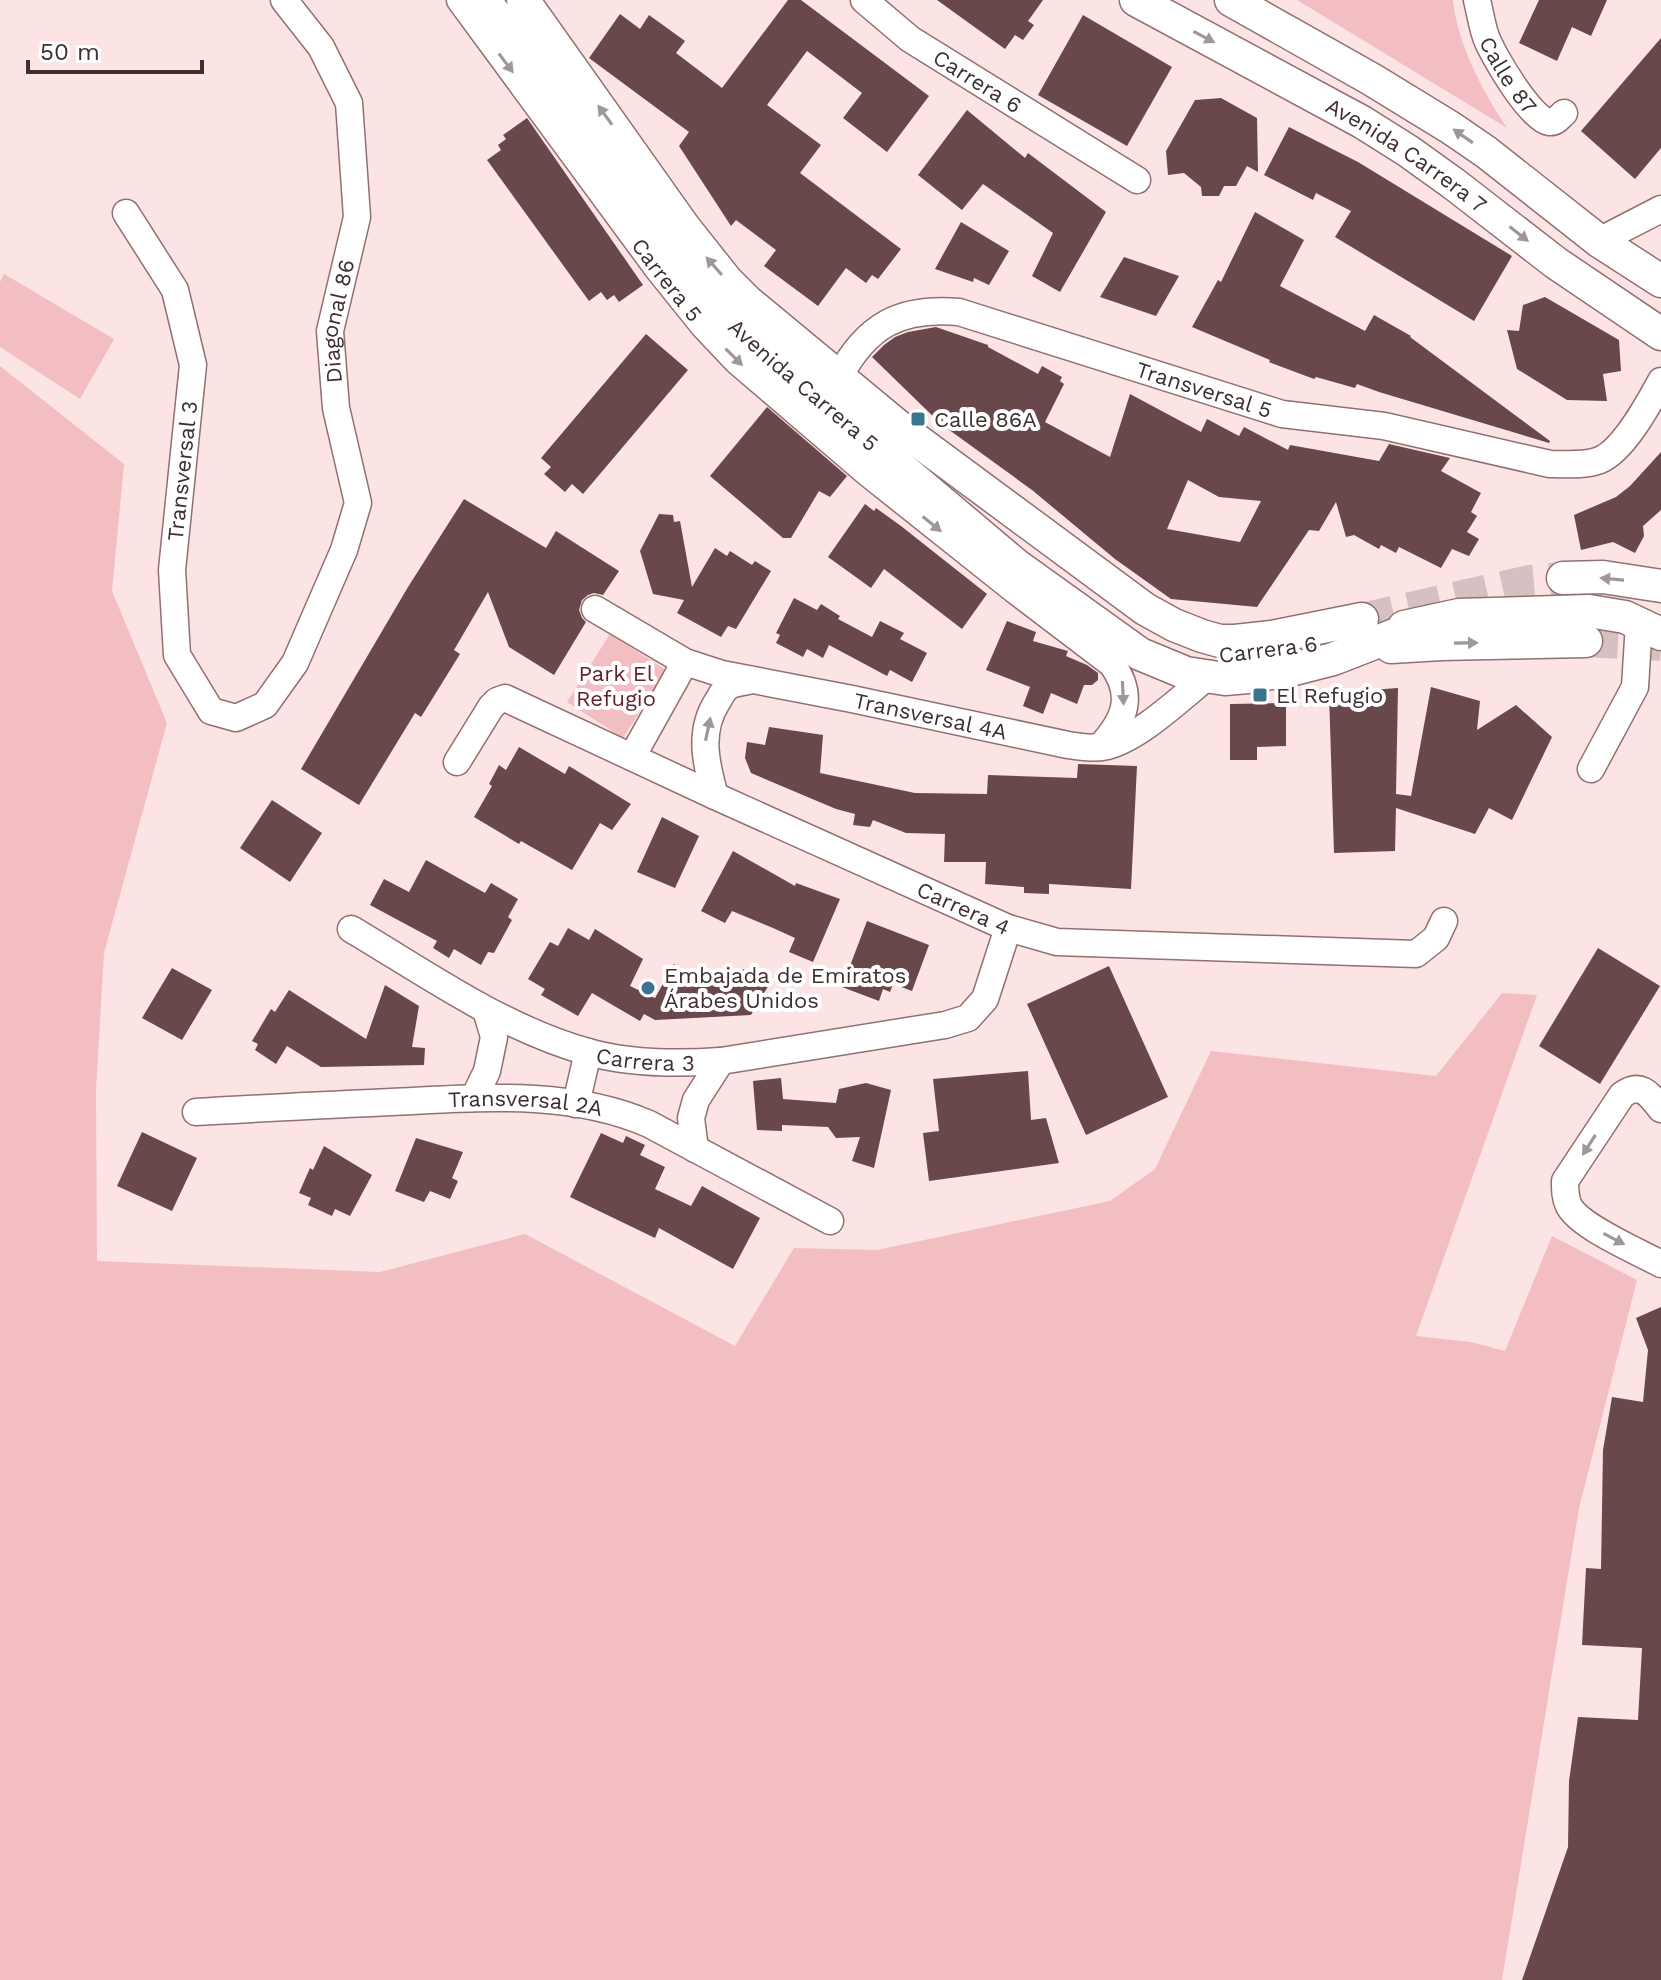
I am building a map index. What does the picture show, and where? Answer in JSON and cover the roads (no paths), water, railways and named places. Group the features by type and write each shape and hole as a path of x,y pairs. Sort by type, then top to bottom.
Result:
{"main road":[{"name":"Avenida Carrera 5","path":"484,0 688,273 724,315 1016,565 1140,654 1166,666 1225,679 1268,675 1333,659"},
{"name":"Avenida Carrera 5","path":"523,0 703,253 748,302 899,427 1145,609 1174,625 1220,641 1252,640 1362,619"},
{"name":"Avenida Carrera 7","path":"1136,0 1362,122 1408,151 1556,263 1661,334"},
{"name":"Avenida Carrera 7","path":"1231,0 1451,128 1599,241 1661,281"},
{"name":"Carrera 6","path":"899,427 997,520 1058,570 1128,622 1185,651 1226,658 1249,656 1459,615 1559,611 1608,613 1650,629"},
{"path":"1563,578 1603,577 1661,586"},
{"path":"1333,659 1423,624"},
{"path":"1333,659 1380,648 1405,646 1586,641"}],"street":[{"name":"Diagonal 86","path":"236,718 265,705 295,663 344,550 358,503 336,408 330,331 357,217 349,103 321,47 284,0"},
{"name":"Carrera 5","path":"460,0 658,269 737,361 869,474 1112,664 1122,679 1125,696 1123,710 1110,736 1100,747"},
{"name":"Carrera 6","path":"864,0 910,39 1137,180"},
{"name":"Calle 87","path":"1477,0 1486,38 1514,89 1540,119 1555,121 1564,113"},
{"path":"1599,241 1661,209"},
{"name":"Transversal 3","path":"126,213 175,290 193,365 172,570 177,655 211,711 236,718"},
{"name":"Transversal 5","path":"839,377 852,355 872,333 893,321 916,312 959,312 1282,414 1384,426 1550,464 1601,460 1635,426 1661,381"},
{"name":"Transversal 4A","path":"595,609 685,662 722,674 1068,745 1110,745 1145,726 1207,677"},
{"path":"1591,769 1635,687 1650,629"},
{"path":"632,757 685,662"},
{"path":"715,796 704,747 707,727 713,708 729,686 748,681"},
{"name":"Carrera 4","path":"457,762 491,707 505,698 1008,928 1057,942 1416,954 1436,938 1444,921"},
{"name":"Carrera 3","path":"351,929 486,1010 538,1033 588,1052 628,1060 701,1063 945,1025 968,1018 985,999 1008,928"},
{"path":"474,1098 487,1071 494,1037 486,1010"},
{"path":"576,1104 588,1052"},
{"path":"695,1149 691,1118 696,1100 721,1061"},
{"path":"1661,1109 1648,1093 1634,1090 1622,1095 1565,1181 1571,1210 1581,1219 1661,1264"},
{"name":"Transversal 2A","path":"196,1112 474,1098 537,1099 576,1104 625,1113 649,1124 830,1221"}],"tunnel":[{"path":"1362,619 1529,581 1563,578"},
{"path":"1586,641 1661,645"}],"place":[{"name":"Calle 86A","path":"918,419"},
{"name":"El Refugio","path":"1260,695"},
{"name":"Embajada de Emiratos Árabes Unidos","path":"648,988"}],"park label":[{"name":"Park El Refugio","path":"616,686"}]}
